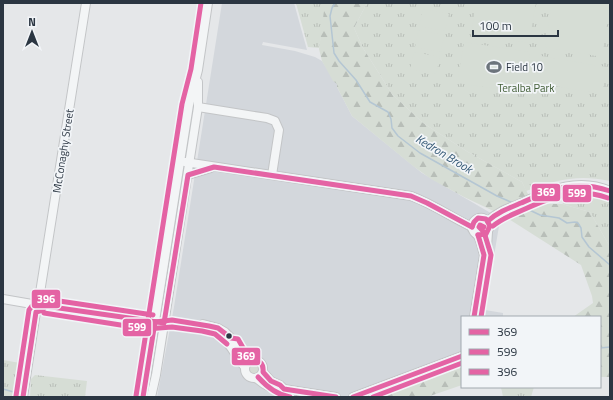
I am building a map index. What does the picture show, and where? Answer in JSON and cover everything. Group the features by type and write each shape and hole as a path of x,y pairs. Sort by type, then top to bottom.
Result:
{"street":[{"name":"McConaghy Street","path":"39,299 86,3"},
{"path":"143,397 189,105 198,70 208,3"},
{"path":"151,397 198,107 198,70"},
{"path":"198,107 267,118 275,121 279,130 272,175"},
{"path":"180,162 411,196 431,204 455,218 459,222 472,227"},
{"path":"188,175 214,167"},
{"path":"488,221 498,213 560,187 594,185 610,191"},
{"path":"455,218 480,218 488,221"},
{"path":"475,219 472,227 474,232 478,235 484,255"},
{"path":"474,316 484,255 487,247 490,226 488,221"},
{"path":"478,235 484,235 488,232"},
{"path":"3,299 32,304"},
{"path":"23,397 36,312 33,309 32,304 35,299 39,299 43,301 45,306"},
{"path":"45,306 164,322 203,329 220,336 228,343 240,361 248,364"},
{"path":"36,312 42,310 45,306"},
{"path":"353,397 461,356"},
{"path":"284,389 263,372 261,362 256,360 248,364 245,371 248,375 272,388 336,397"},
{"path":"256,378 263,372"}],"shaded area":[{"path":"222,3 294,3 307,50 263,42 262,45 295,51 315,57 322,61 337,84 337,87 352,116 422,173 500,220 485,310 503,313 503,316 461,316 461,361 368,397 157,397 174,307"}],"green space":[{"path":"296,3 327,3 319,48 308,47"},
{"path":"325,3 367,3 354,28 363,48 392,94 423,123 468,152 522,182 528,194 538,201 544,204 562,204 590,212 610,247 610,377 601,377 601,316 574,316 593,303 581,265 504,216 431,179 352,116 337,87 337,84 333,81 322,61 319,49"},
{"name":"Teralba Park","path":"367,3 610,3 610,181 587,178 567,179 526,191 522,182 468,152 423,123 392,94 363,48 354,28"},
{"path":"476,3 536,3 529,43 471,34"},
{"path":"552,3 610,3 602,57 545,47"},
{"path":"423,9 449,14 445,31 419,26"},
{"path":"418,30 444,35 441,52 415,47"},
{"name":"Field 10","path":"464,42 530,52 524,93 457,83"},
{"path":"414,52 440,57 436,74 410,69"},
{"path":"541,56 606,67 602,94 537,83"},
{"path":"582,194 595,196 610,201 610,247 590,212 562,204 577,195"},
{"path":"3,360 20,363 19,389 17,397 3,397"},
{"path":"253,364 257,364 259,365 259,373 253,374 250,371 250,367"},
{"path":"461,367 461,385 427,397 379,397"},
{"path":"35,375 87,381 85,397 30,397 31,379"},
{"path":"501,388 534,388 531,397 503,397"},
{"path":"501,388 506,388 506,391 514,388 520,388 517,395 512,393 509,397 504,397"}],"waterway":[{"name":"Kedron Brook","path":"335,3 330,16 334,53 356,80 370,102 388,112 391,119 392,128 398,136 420,153 497,196 513,203"},
{"name":"Kedron Brook","path":"521,206 540,215 559,218 567,223 578,223 581,228 582,237 589,247 610,265"},
{"path":"601,348 610,347"},
{"path":"3,389 17,393"}],"transit line":[{"name":"396","path":"136,396 182,104 191,69 201,3"},
{"name":"369","path":"23,397 36,312 43,310 45,306 164,323 188,175 214,167 411,196 472,227"},
{"name":"369","path":"488,221 508,209 564,187 597,187 610,191"},
{"name":"599","path":"493,226 504,218 546,200 565,194 586,193 608,198"},
{"name":"369","path":"472,227 478,218 486,219 490,226 486,234 478,235"},
{"name":"599","path":"481,316 491,255 484,232 479,227 480,225 484,227"},
{"name":"369","path":"474,316 484,255 478,235"},
{"name":"396","path":"16,396 29,310 41,300 46,299 153,315"},
{"name":"599","path":"44,313 146,329 172,327 202,331 215,334 227,344"},
{"name":"369","path":"155,322 172,320 218,328 231,338 238,339 246,353 246,356 250,360 260,362 263,366 263,372 271,381 280,385 284,389 336,397"},
{"name":"369","path":"143,397 155,322"},
{"name":"369","path":"353,397 461,356"},
{"name":"599","path":"373,397 461,363"},
{"name":"599","path":"258,377 272,390 290,397"}],"place":[{"name":"Field 10","path":"494,67"}]}
